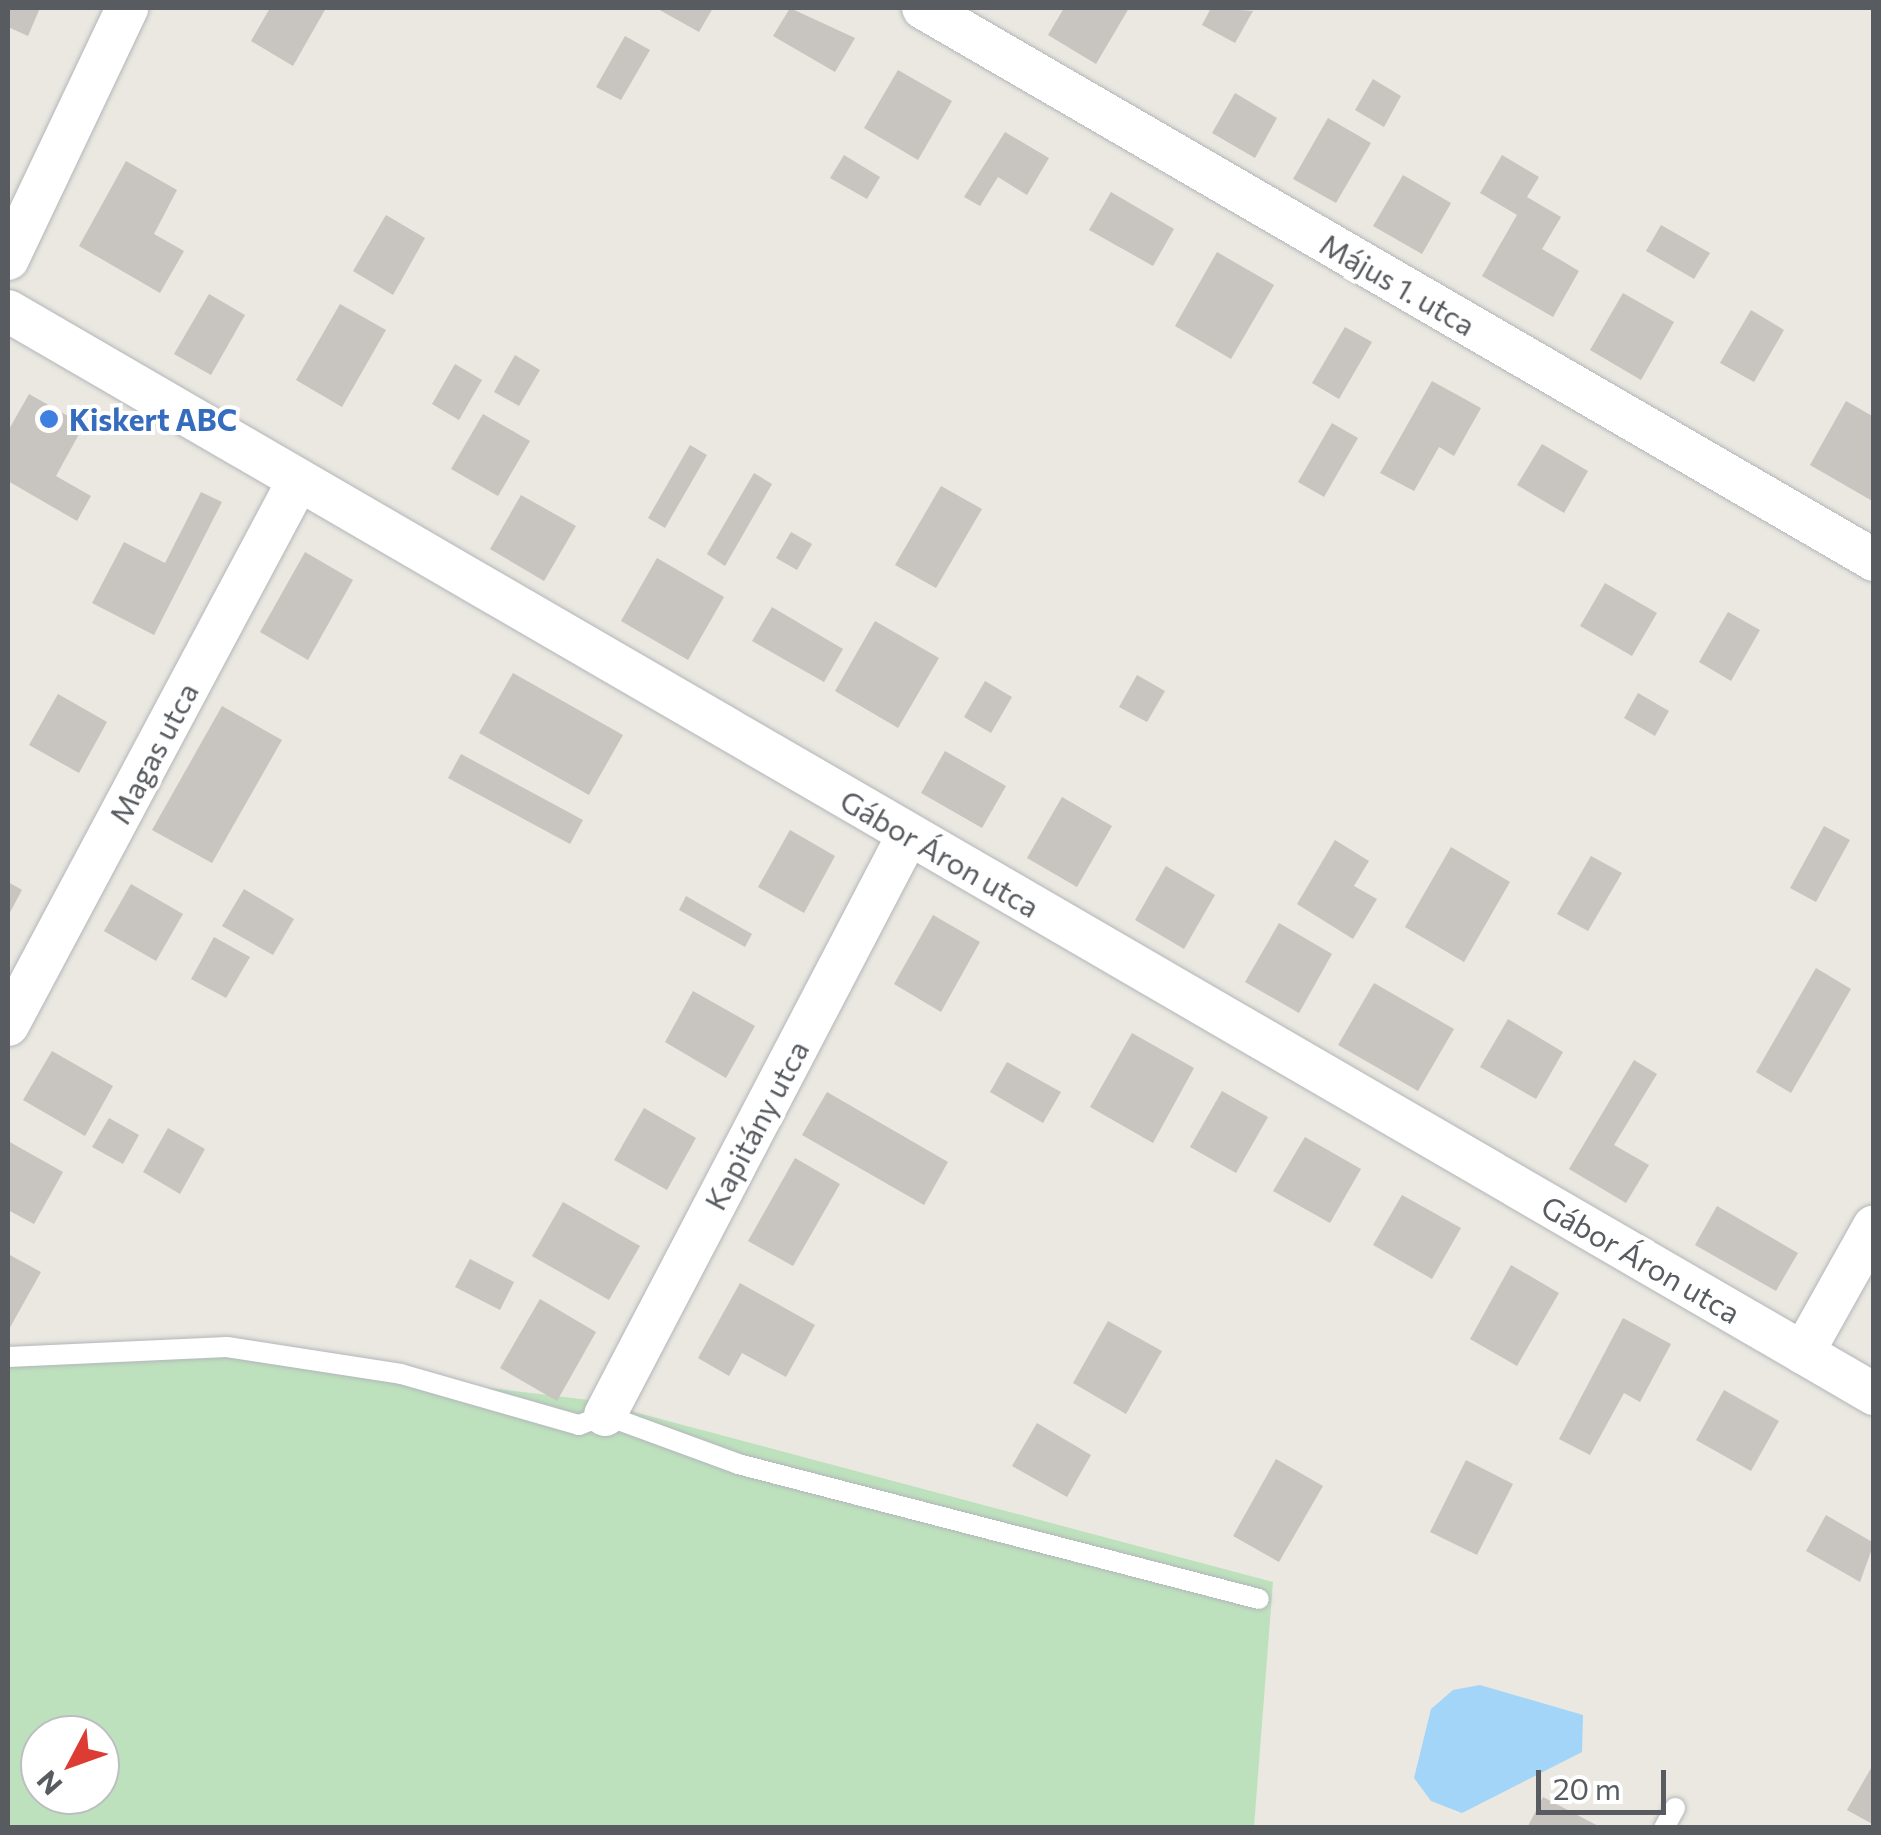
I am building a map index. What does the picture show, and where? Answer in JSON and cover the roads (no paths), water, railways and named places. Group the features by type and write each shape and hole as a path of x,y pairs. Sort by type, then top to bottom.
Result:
{"street":[{"path":"8,259 128,8"},
{"name":"Május 1. utca","path":"923,8 1874,560"},
{"name":"Gábor Áron utca","path":"8,311 1874,1394"},
{"name":"Magas utca","path":"8,1025 298,481"},
{"name":"Kapitány utca","path":"605,1414 908,834"},
{"path":"1803,1353 1874,1226"}],"lane":[{"path":"8,1357 226,1347 472,1390 579,1425 605,1414 738,1464 1259,1599"},
{"path":"1664,1828 1675,1808"}],"water":[{"path":"1480,1685 1583,1715 1582,1752 1462,1813 1431,1801 1414,1778 1431,1709 1453,1690"}],"place":[{"name":"Kiskert ABC","path":"49,419"}]}
